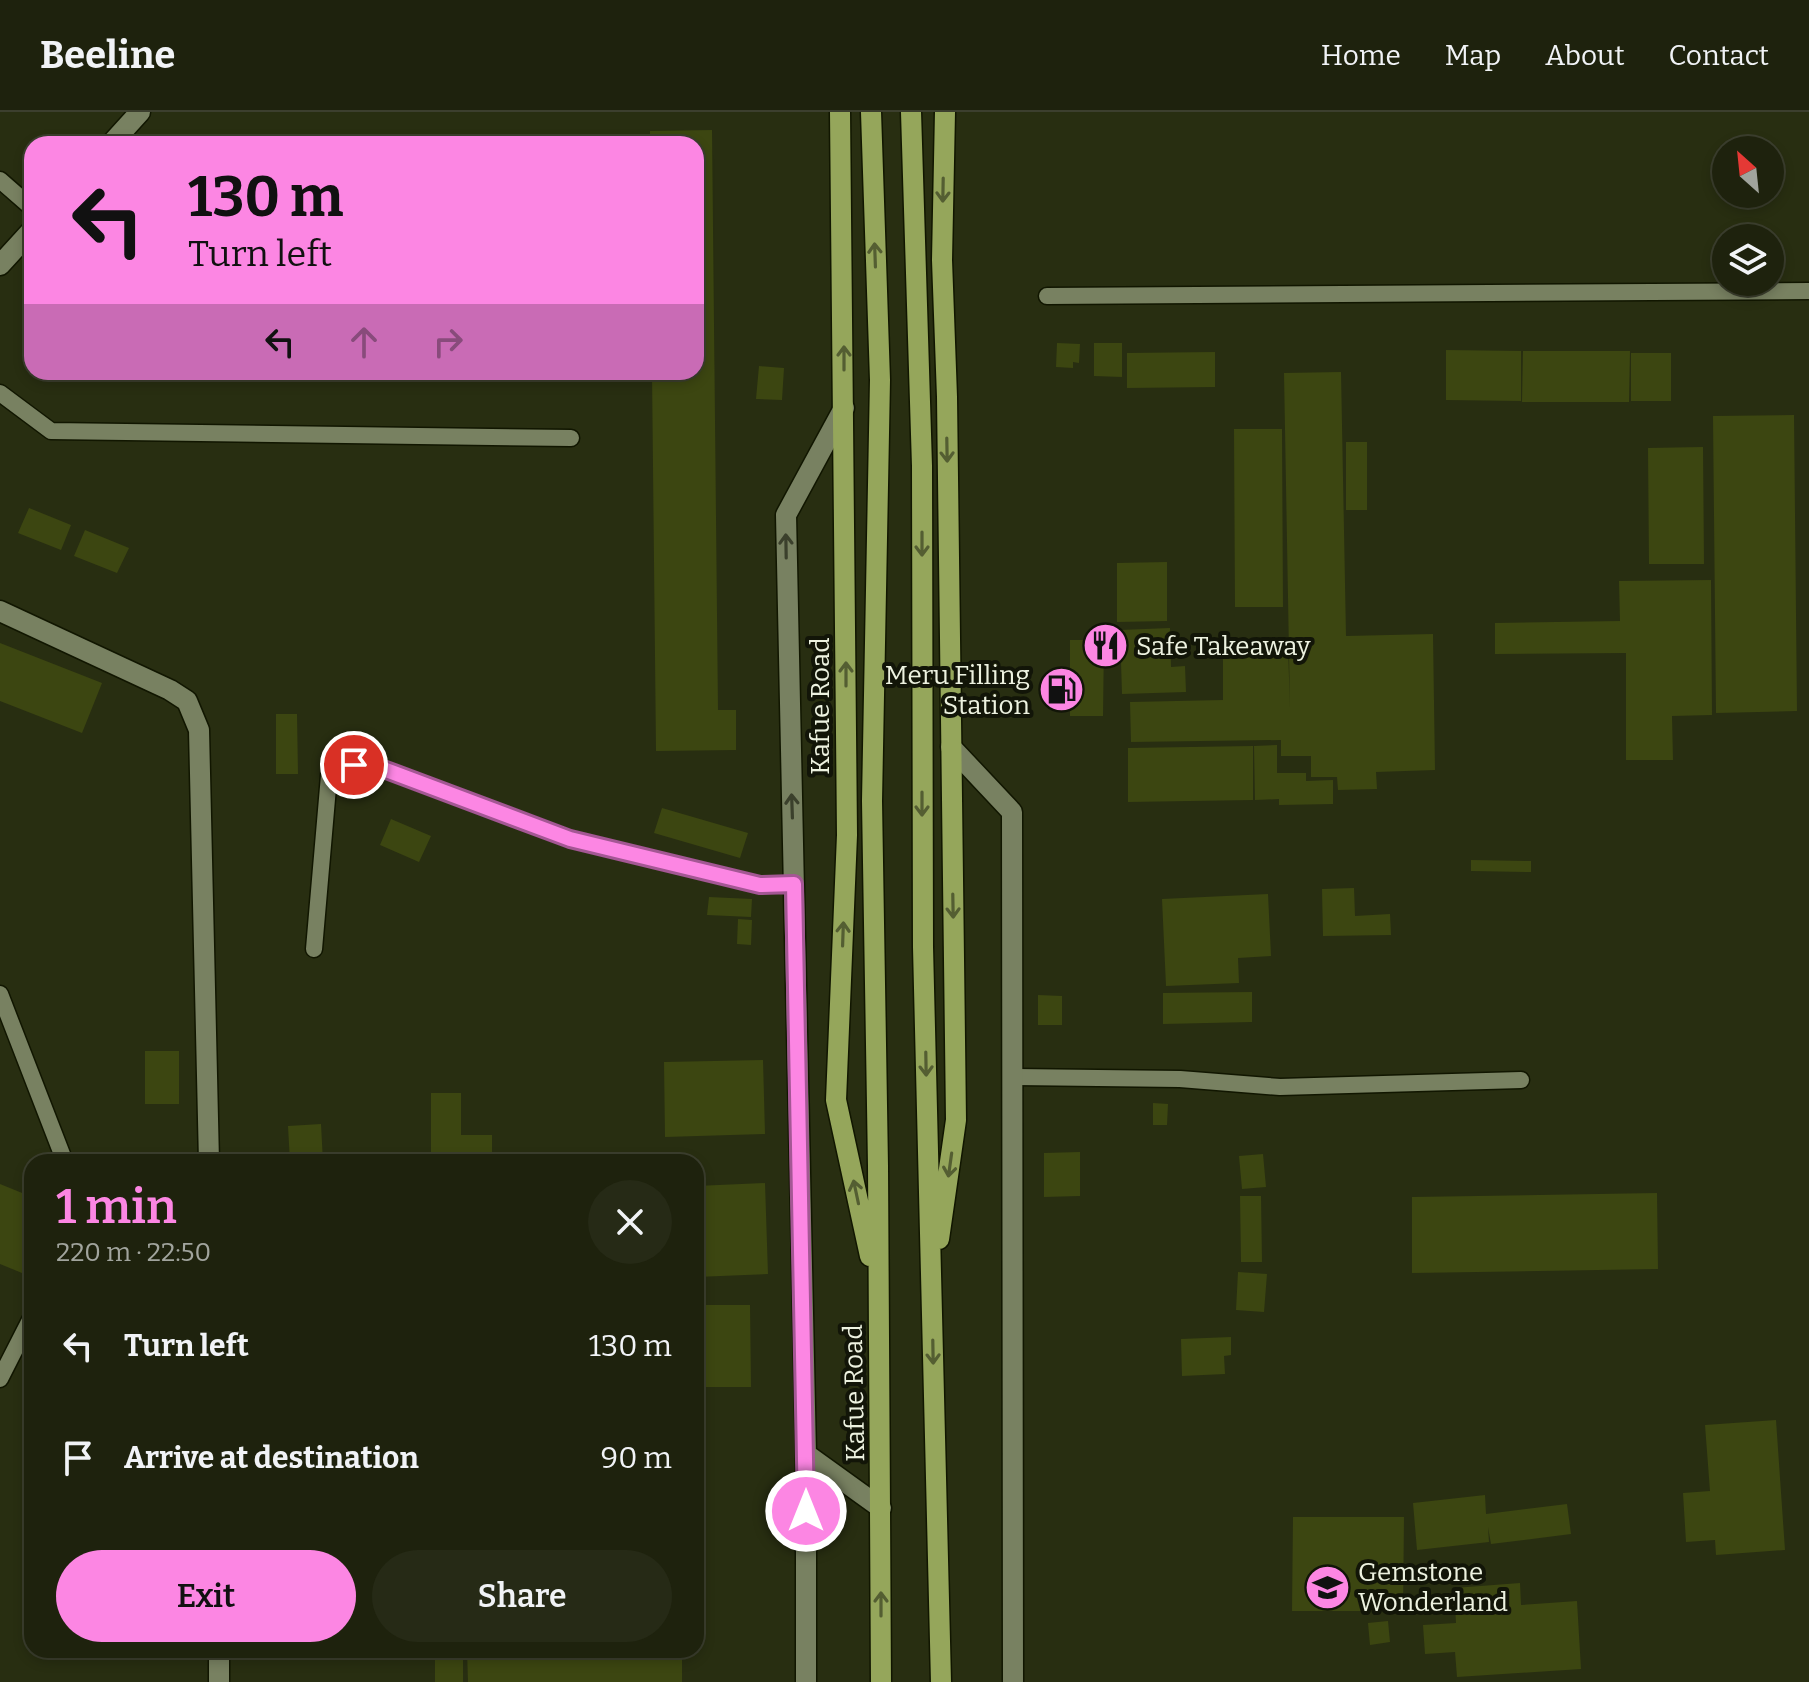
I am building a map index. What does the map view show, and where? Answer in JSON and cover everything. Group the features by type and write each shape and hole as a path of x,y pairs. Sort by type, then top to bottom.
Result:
{"main road":[{"name":"Kafue Road","path":"840,112 847,835 836,1100 879,1295"},
{"name":"Kafue Road","path":"871,112 880,380 872,801 881,1682"},
{"path":"911,112 922,466 922,918 941,1682"},
{"path":"931,1296 956,1120 947,397 942,260 945,112"}],"street":[{"path":"118,136 139,112"},
{"path":"0,265 24,239"},
{"path":"806,1682 806,1454 786,515 844,408"},
{"path":"0,611 170,690 187,701 199,730 209,1154"},
{"path":"951,747 1012,812 1013,1682"},
{"path":"806,1454 881,1508"},
{"path":"219,1658 219,1682"}],"lane":[{"path":"0,180 24,201"},
{"path":"1047,296 1809,291"},
{"path":"0,393 51,431 571,438"},
{"path":"314,949 330,764 378,767 570,839 760,885 794,884"},
{"path":"0,994 62,1154"},
{"path":"1012,1077 1180,1079 1280,1087 1521,1080"},
{"path":"0,1379 24,1332"}],"building":[{"path":"712,130 718,710 736,710 736,750 656,751 652,380 704,380 704,136 650,136 650,131"},
{"path":"1057,343 1080,344 1079,363 1073,362 1073,368 1056,367"},
{"path":"1094,343 1122,343 1122,377 1094,376"},
{"path":"1446,350 1521,351 1521,401 1446,400"},
{"path":"1523,351 1630,351 1629,402 1522,402"},
{"path":"1215,352 1215,387 1127,388 1127,353"},
{"path":"1631,353 1671,353 1671,401 1631,401"},
{"path":"759,366 784,368 782,400 756,399"},
{"path":"1341,372 1346,636 1433,634 1435,770 1376,772 1377,789 1338,790 1337,777 1311,777 1311,756 1281,756 1281,740 1131,742 1130,702 1223,700 1223,647 1288,646 1290,709 1284,373"},
{"path":"1794,415 1797,711 1716,713 1713,416"},
{"path":"1234,429 1282,429 1283,607 1235,607"},
{"path":"1346,442 1367,442 1367,510 1346,510"},
{"path":"1703,447 1704,564 1649,564 1648,448"},
{"path":"29,508 71,525 61,550 18,533"},
{"path":"85,530 129,548 117,573 74,556"},
{"path":"1167,562 1167,621 1117,622 1117,563"},
{"path":"1711,580 1712,715 1672,716 1673,760 1626,760 1626,653 1495,654 1495,623 1620,621 1619,581"},
{"path":"1170,628 1171,667 1185,666 1186,692 1122,694 1120,630"},
{"path":"1070,640 1104,640 1103,716 1070,716"},
{"path":"0,643 102,683 82,733 0,701"},
{"path":"276,714 297,714 298,774 276,774"},
{"path":"1277,745 1277,773 1306,773 1306,781 1333,780 1333,804 1279,805 1279,799 1255,800 1254,746"},
{"path":"1253,746 1253,800 1128,802 1128,748"},
{"path":"662,808 748,833 740,858 654,833"},
{"path":"391,819 431,836 419,862 380,845"},
{"path":"1471,860 1531,861 1531,872 1471,871"},
{"path":"1354,888 1355,916 1390,914 1391,935 1323,936 1322,889"},
{"path":"1268,894 1271,956 1238,958 1239,983 1166,986 1162,899"},
{"path":"709,897 752,899 751,917 707,915"},
{"path":"738,919 752,920 751,945 737,944"},
{"path":"1252,992 1252,1022 1163,1024 1163,993"},
{"path":"1038,995 1062,996 1062,1025 1038,1025"},
{"path":"145,1051 179,1051 179,1104 145,1104"},
{"path":"763,1060 765,1134 665,1137 664,1062"},
{"path":"431,1093 461,1093 461,1135 492,1135 492,1154 431,1154"},
{"path":"1153,1103 1168,1104 1167,1125 1153,1125"},
{"path":"321,1124 323,1154 290,1154 288,1126"},
{"path":"1080,1152 1080,1196 1044,1197 1044,1153"},
{"path":"1263,1154 1266,1187 1242,1189 1239,1156"},
{"path":"765,1183 768,1274 704,1277 704,1186"},
{"path":"0,1184 24,1194 24,1268 22,1273 0,1264"},
{"path":"1657,1193 1658,1269 1412,1273 1412,1197"},
{"path":"1240,1196 1261,1196 1262,1262 1241,1262"},
{"path":"1238,1272 1267,1274 1264,1312 1236,1310"},
{"path":"704,1305 750,1305 751,1387 704,1387"},
{"path":"1231,1337 1231,1355 1224,1356 1225,1374 1182,1376 1181,1339"},
{"path":"1776,1420 1785,1550 1716,1555 1715,1540 1686,1542 1683,1493 1710,1491 1705,1425"},
{"path":"1485,1495 1486,1514 1567,1504 1571,1534 1491,1544 1488,1527 1489,1542 1417,1550 1413,1503"},
{"path":"1293,1517 1404,1517 1403,1611 1292,1611"},
{"path":"1520,1583 1521,1605 1577,1601 1581,1669 1457,1677 1455,1652 1425,1654 1423,1625 1456,1623 1454,1588"},
{"path":"1388,1621 1390,1642 1370,1645 1368,1623"},
{"path":"435,1658 463,1658 463,1682 435,1682"},
{"path":"467,1658 682,1658 682,1682 468,1682"}],"place":[{"name":"Safe Takeaway","path":"1105,646"},
{"name":"Meru Filling Station","path":"1061,690"},
{"name":"Gemstone Wonderland","path":"1327,1587"}],"route":[{"path":"354,765 378,767 570,839 760,885 794,884 806,1511"}]}
